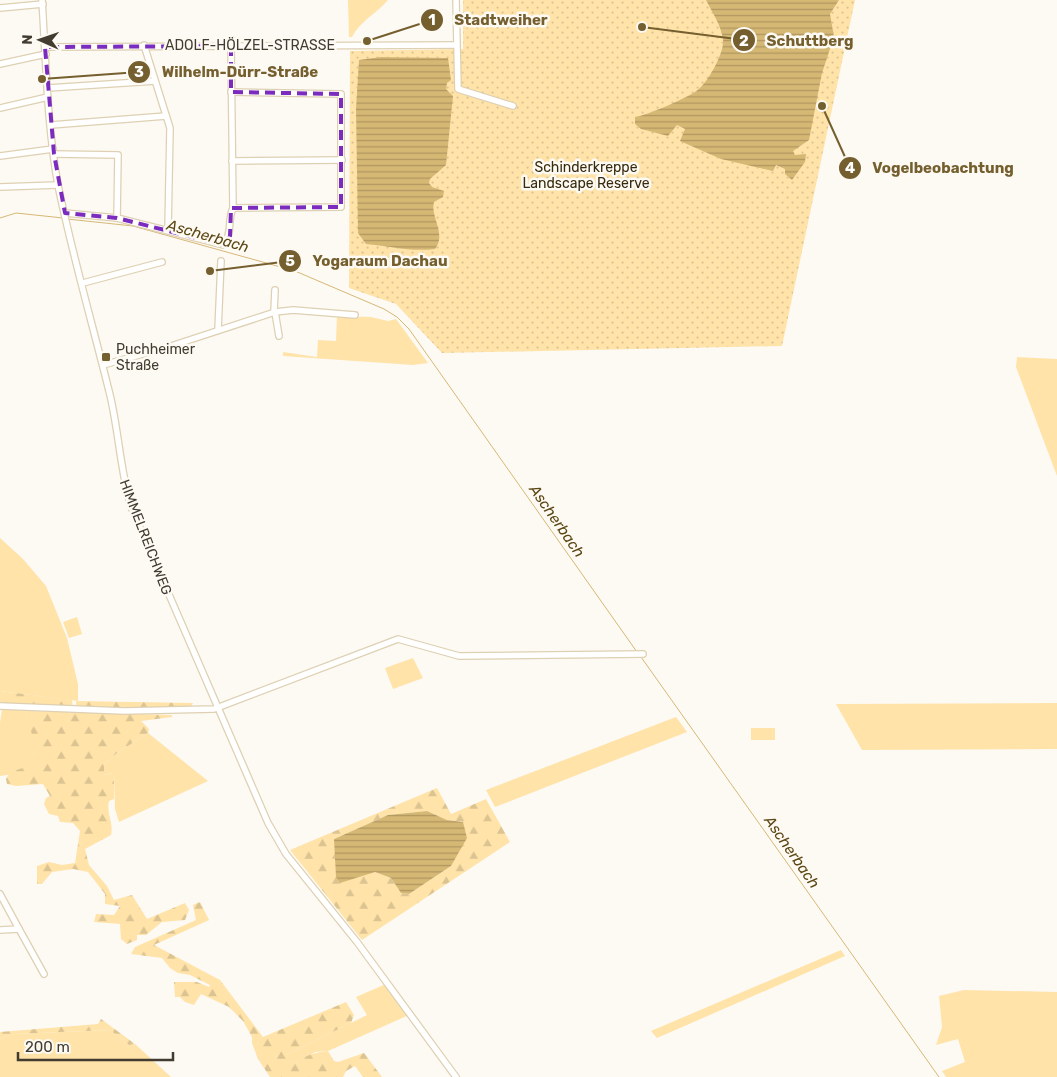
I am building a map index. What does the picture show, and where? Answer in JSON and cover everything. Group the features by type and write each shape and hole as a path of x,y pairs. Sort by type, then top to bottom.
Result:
{"street":[{"path":"456,0 458,89 513,106"},
{"path":"0,8 42,2"},
{"name":"HIMMELREICHWEG","path":"42,2 48,97 58,185 103,366 112,406 122,474 131,507 268,823 286,854 357,942 456,1077"},
{"name":"ADOLF-HÖLZEL-STRASSE","path":"0,64 45,50 144,46 456,45"},
{"path":"144,46 170,128 168,230"},
{"path":"65,214 116,218 224,245 230,236 233,208 231,46"},
{"path":"48,88 155,81"},
{"path":"231,92 341,94 341,207 233,208"},
{"path":"0,108 48,97"},
{"path":"51,125 166,116"},
{"path":"0,156 54,151 118,155 116,218"},
{"path":"232,161 342,160"},
{"path":"0,187 58,185"},
{"path":"218,330 221,261"},
{"path":"83,283 162,262"},
{"path":"274,290 279,336"},
{"path":"103,366 275,312 293,310 355,315"},
{"path":"0,706 27,709 174,711 217,707 398,638 459,656 644,654"},
{"path":"0,894 44,974"},
{"path":"0,930 19,929"}],"highlighted area":[{"path":"231,46 231,92 341,94 341,207 231,208 230,236 224,245 117,218 65,213 54,154 45,47"}],"green space":[{"path":"348,0 388,0 359,27 352,37 349,37"},
{"name":"Schinderkreppe Landscape Reserve","path":"463,0 855,0 782,346 442,353 396,304 349,288 350,51 463,49"},
{"path":"337,316 371,317 388,321 396,319 428,363 413,365 283,356 283,352 317,357 318,340 336,341"},
{"path":"1017,357 1057,359 1057,476 1016,367"},
{"path":"0,538 23,559 46,586 67,638 78,684 78,701 0,691"},
{"path":"77,617 82,634 69,638 63,622"},
{"path":"413,658 423,678 393,689 385,668"},
{"path":"0,691 72,700 73,708 0,705"},
{"path":"76,701 193,703 191,707 76,708"},
{"path":"1057,703 1057,749 862,750 836,704"},
{"path":"2,709 26,711 43,770 0,776 0,723"},
{"path":"26,711 172,715 172,717 141,721 149,729 148,733 117,753 104,765 104,775 114,773 114,799 109,801 108,805 112,831 111,835 85,849 89,865 107,886 114,900 132,895 147,919 185,903 189,910 185,920 162,922 146,935 137,935 137,940 127,944 121,939 120,924 94,922 96,914 114,915 120,906 105,904 105,894 88,872 73,869 52,872 42,884 37,884 37,866 49,862 62,865 75,863 80,831 73,823 60,822 58,816 49,814 44,804 46,798 50,796 43,784 16,786 7,784 6,779 10,772 39,763"},
{"path":"676,717 687,732 495,807 486,790"},
{"path":"751,728 775,728 775,740 751,740"},
{"path":"148,733 208,781 119,822 115,809 114,773 103,775 104,765 117,753"},
{"path":"437,788 451,814 486,799 510,842 362,940 290,850","holes":["427,811 447,820 463,822 451,866 409,894 401,893 391,878 375,872 334,839 388,815"]},
{"path":"200,902 209,920 154,945 220,980 263,1037 346,1002 354,1015 351,1023 286,1055 286,1058 297,1063 311,1054 328,1051 334,1061 338,1062 364,1053 382,1077 363,1077 355,1066 346,1071 343,1077 270,1077 258,1059 252,1043 252,1037 243,1021 229,1007 201,994 194,1005 185,1002 180,997 175,997 174,982 197,982 209,987 210,985 190,975 178,973 170,968 162,958 131,954 135,947 196,920 193,905"},
{"path":"841,950 845,956 657,1038 651,1031"},
{"path":"386,984 409,1015 328,1051 315,1052 298,1063 286,1059 286,1055 367,1015 356,997"},
{"path":"964,990 1057,992 1057,1077 946,1077 942,1071 965,1062 958,1039 936,1045 942,1027 939,996"},
{"path":"101,1019 135,1044 129,1045 110,1030 14,1034 0,1039 0,1032 98,1024"},
{"path":"110,1030 129,1045 135,1044 171,1077 0,1077 0,1039 14,1034"}],"shaded area":[{"path":"706,0 839,0 830,14 834,37 822,73 809,140 793,151 795,155 806,154 805,162 792,180 785,174 785,169 776,165 773,171 721,159 680,141 685,129 677,125 668,136 641,129 635,124 635,117 683,99 695,92 705,83 714,68 721,52 723,39"},
{"path":"381,57 448,58 451,80 447,83 446,89 453,96 446,165 430,179 429,183 432,187 444,191 443,197 434,202 433,208 439,231 438,243 435,249 409,249 366,244 358,233 356,109 359,60"},
{"path":"427,811 447,820 463,822 467,838 451,866 409,894 401,893 391,878 375,872 340,883 336,877 334,839 388,815"}],"waterway":[{"name":"Ascherbach","path":"0,218 16,213 63,218"},
{"name":"Ascherbach","path":"67,219 133,226 295,271 384,309 397,317 409,329 637,652"},
{"name":"Ascherbach","path":"641,657 939,1077"}],"place":[{"name":"Schuttberg","path":"642,27"},
{"name":"Stadtweiher","path":"367,41"},
{"name":"Wilhelm-Dürr-Straße","path":"42,79"},
{"name":"Vogelbeobachtung","path":"822,106"},
{"name":"Yogaraum Dachau","path":"210,271"},
{"name":"Puchheimer Straße","path":"106,357"}]}
